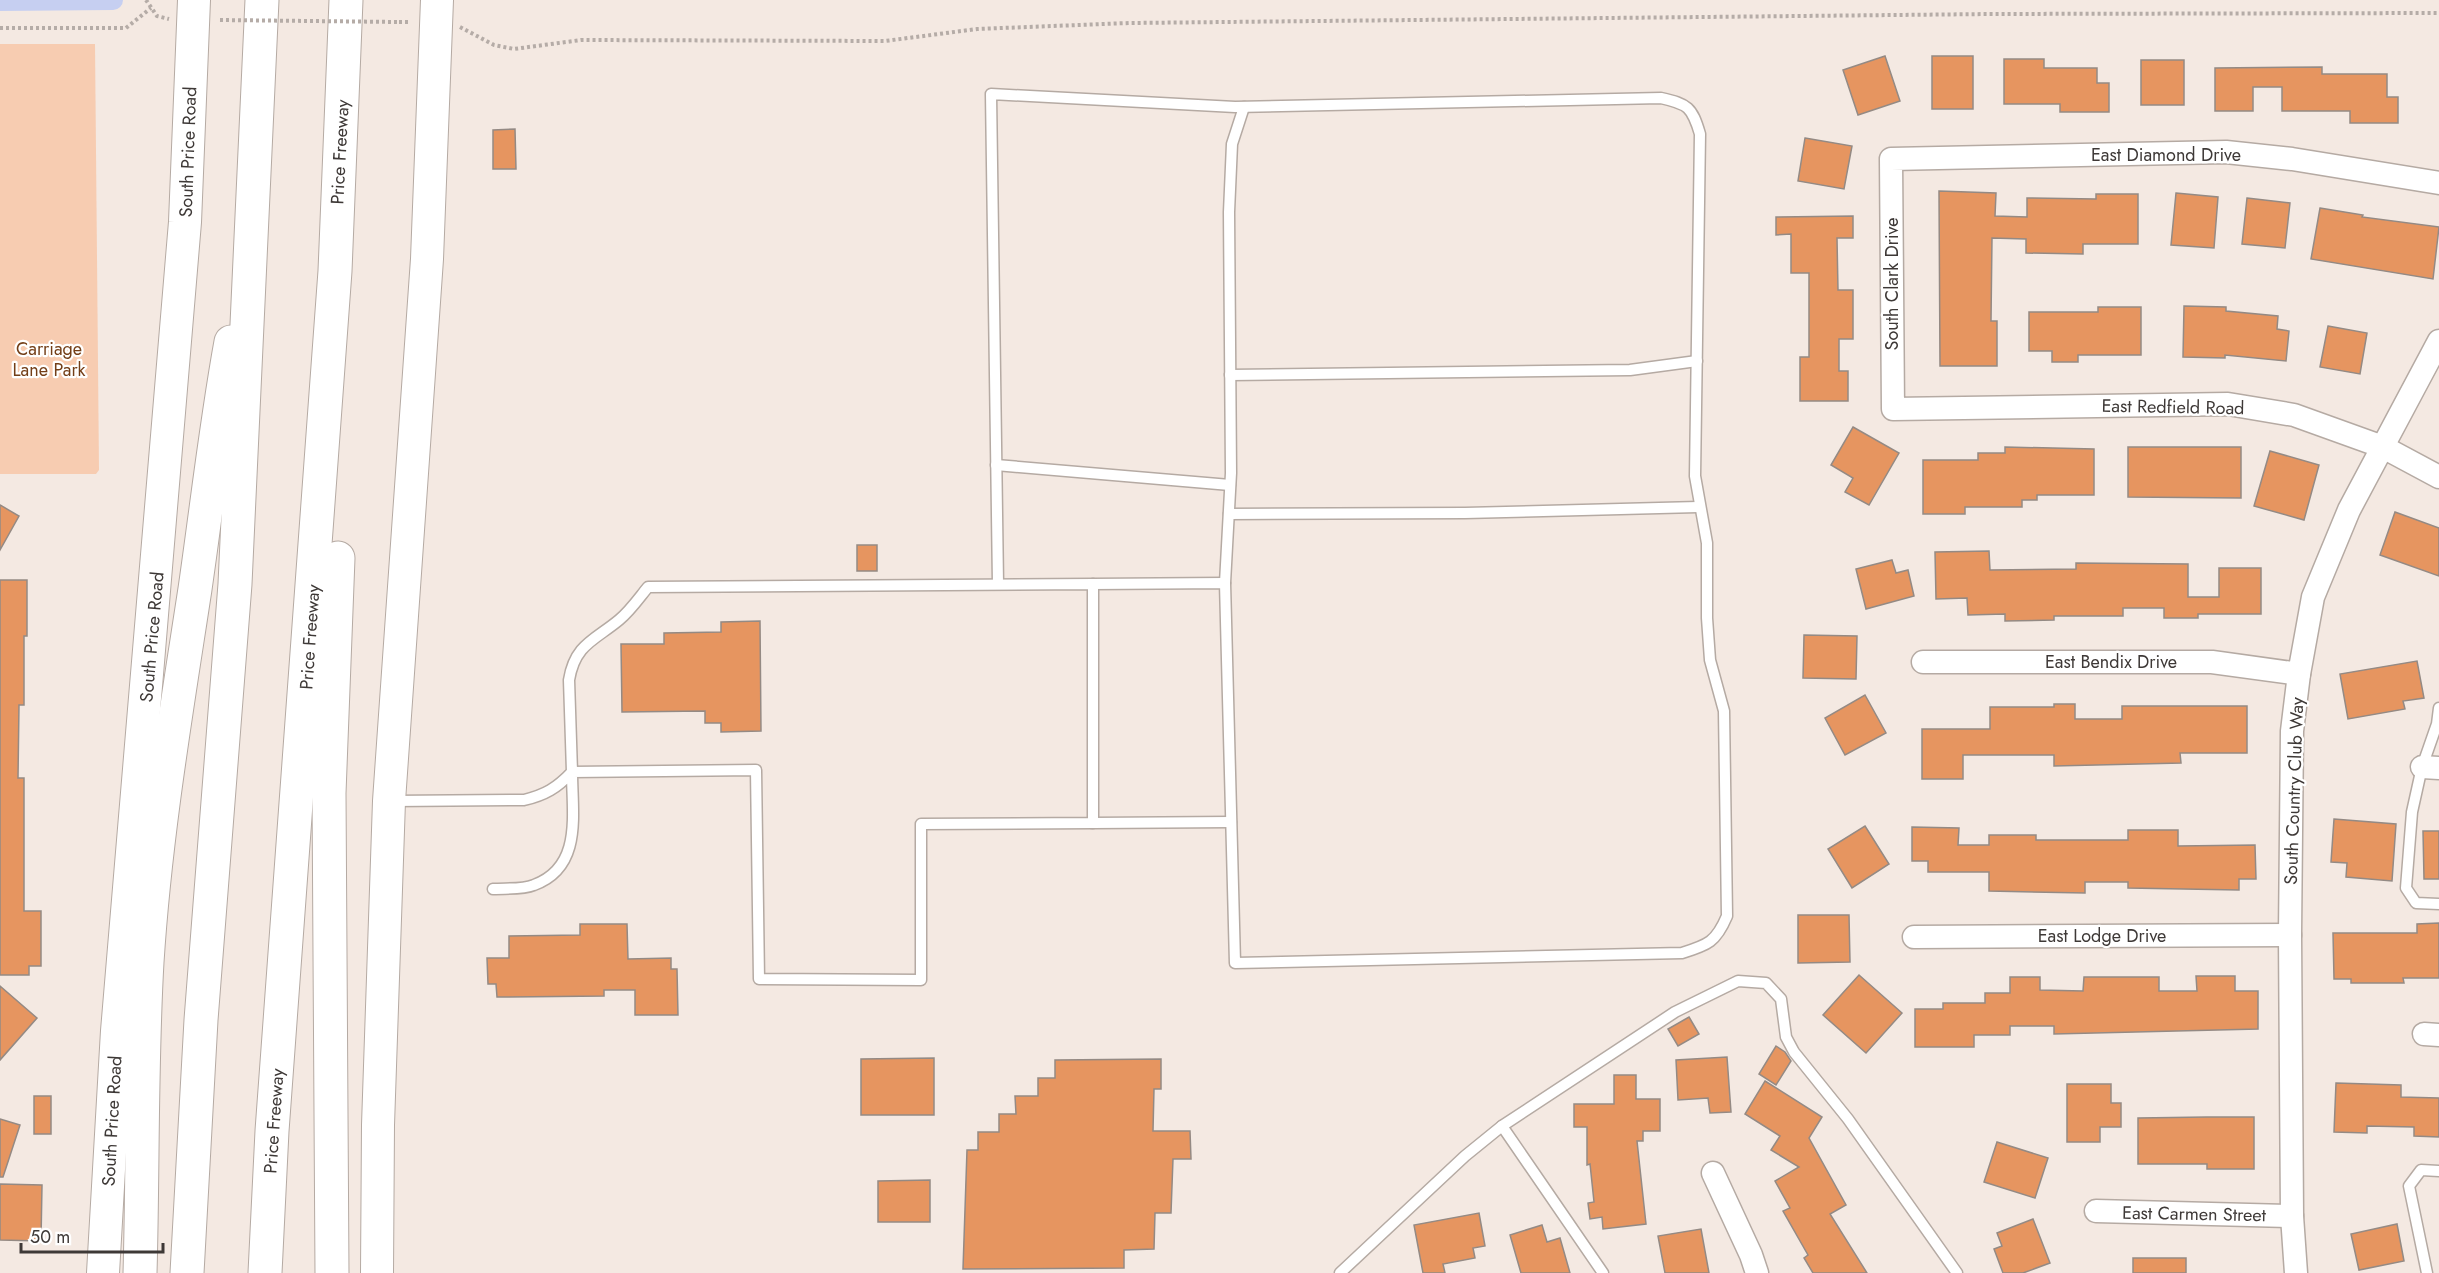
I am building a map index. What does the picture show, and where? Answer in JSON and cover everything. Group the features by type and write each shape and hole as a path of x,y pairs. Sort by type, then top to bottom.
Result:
{"highway":[{"path":"187,1273 201,1020 235,584 261,0"},
{"name":"Price Freeway","path":"265,1273 272,1131 335,271 346,0"},
{"path":"140,1273 147,961 166,776 218,415 253,216"},
{"path":"332,1273 329,793 340,535 335,271"}],"main road":[{"name":"South Price Road","path":"103,1273 117,1031 185,234 194,0"},
{"path":"377,1273 378,1125 389,801 427,259 437,12"}],"street":[{"name":"East Diamond Drive","path":"1891,159 2226,152 2292,159 2439,183"},
{"name":"South Clark Drive","path":"1891,159 1893,409"},
{"name":"South Country Club Way","path":"2296,1273 2292,1216 2290,935 2292,731 2299,674 2313,597 2349,510 2439,341"},
{"name":"East Redfield Road","path":"1893,409 2228,404 2294,415 2383,447 2439,477"},
{"name":"East Bendix Drive","path":"1923,662 2212,662 2299,674"},
{"name":"East Lodge Drive","path":"1914,937 2290,935"},
{"path":"1713,1173 1752,1255 1756,1273"},
{"name":"East Carmen Street","path":"2096,1211 2292,1216"}],"lane":[{"path":"998,584 991,94 1244,107 1661,98 1684,103 1694,116 1700,134 1695,476 1698,507 1707,543 1707,618 1710,660 1724,711 1727,916 1719,934 1705,945 1682,953 1235,963 1225,583 1230,485 1230,200 1233,144 1244,107"},
{"path":"1230,375 1630,370 1696,361"},
{"path":"996,465 1230,485"},
{"path":"1228,514 1465,513 1698,507"},
{"path":"493,889 533,886 552,876 567,858 573,837 569,680 572,665 580,650 620,619 648,587 1225,583"},
{"path":"1093,584 1093,823"},
{"path":"2439,708 2431,767 2412,812 2406,888 2416,903 2439,904"},
{"path":"389,801 524,800 544,795 560,785 572,772 756,770 759,979 921,980 921,824 1231,822"},
{"path":"1340,1273 1465,1156 1502,1126 1674,1012 1738,981 1766,983 1781,999 1786,1037 1794,1052 1848,1119 1957,1273"},
{"path":"1502,1126 1604,1273"},
{"path":"2427,1273 2409,1186 2421,1170 2439,1171"}],"path":[{"path":"0,28 126,28 151,8"},
{"path":"220,20 399,22 437,12 494,45 514,50 581,40 885,41 977,29 1129,23 2036,14 2439,13"}],"green space":[{"name":"Carriage Lane Park","path":"0,44 95,44 99,470 96,474 0,474"}],"building":[{"path":"1885,56 1900,101 1858,115 1843,70"},
{"path":"1932,56 1973,56 1973,109 1932,109"},
{"path":"2004,59 2044,59 2044,68 2097,68 2097,83 2109,83 2109,112 2060,112 2060,104 2004,104"},
{"path":"2141,60 2184,60 2184,105 2141,105"},
{"path":"2322,67 2322,74 2387,74 2387,97 2398,97 2398,123 2350,123 2350,111 2282,111 2282,87 2253,87 2253,111 2215,111 2215,68"},
{"path":"515,129 516,169 493,169 493,130"},
{"path":"1805,138 1852,146 1844,189 1798,181"},
{"path":"1939,191 1996,193 1995,216 2027,217 2027,198 2096,199 2096,194 2138,194 2138,244 2083,244 2083,254 2026,253 2026,239 1992,238 1991,321 1997,321 1997,366 1940,366"},
{"path":"2176,193 2218,197 2214,248 2171,245"},
{"path":"2247,198 2290,203 2285,248 2242,244"},
{"path":"2320,208 2363,215 2362,217 2439,227 2433,279 2311,259"},
{"path":"1853,216 1853,238 1837,238 1838,290 1853,290 1853,339 1839,339 1839,371 1848,371 1848,401 1800,401 1800,357 1809,357 1809,273 1791,273 1791,234 1776,235 1776,217"},
{"path":"2184,306 2226,307 2226,311 2278,316 2277,329 2289,331 2286,361 2225,355 2225,358 2183,357"},
{"path":"2098,307 2141,307 2141,355 2078,355 2078,362 2052,362 2052,351 2029,351 2029,312 2098,312"},
{"path":"2328,326 2367,333 2360,374 2320,367"},
{"path":"1853,427 1899,453 1869,505 1845,492 1853,478 1831,465"},
{"path":"2005,447 2094,449 2094,495 2037,495 2037,500 2022,500 2022,507 1965,507 1965,514 1923,514 1923,460 1978,460 1978,453 2005,453"},
{"path":"2128,447 2241,447 2241,498 2128,497"},
{"path":"2270,451 2319,465 2304,520 2254,506"},
{"path":"0,505 19,516 0,550"},
{"path":"2395,512 2439,528 2439,576 2380,555"},
{"path":"857,545 877,545 877,571 857,571"},
{"path":"1989,551 1990,570 2076,569 2076,563 2188,564 2188,597 2219,597 2219,568 2261,568 2261,614 2198,614 2198,618 2164,618 2164,608 2123,608 2123,616 2054,616 2054,620 2005,621 2005,614 1968,615 1967,598 1936,599 1935,552"},
{"path":"1892,560 1896,573 1908,570 1914,596 1866,609 1856,569"},
{"path":"0,580 27,580 24,705 19,705 18,778 24,778 24,911 41,911 41,966 29,966 29,975 0,975"},
{"path":"760,621 761,731 721,732 721,723 705,723 705,711 622,712 621,644 664,644 664,633 721,632 721,622"},
{"path":"1804,635 1857,636 1856,679 1803,678"},
{"path":"2417,661 2424,698 2403,701 2405,709 2348,719 2340,674"},
{"path":"1865,695 1886,733 1845,755 1825,718"},
{"path":"2054,704 2075,704 2075,719 2122,719 2122,706 2247,706 2247,753 2180,753 2181,763 2054,766 2054,755 1963,755 1963,779 1922,779 1922,729 1990,729 1990,707 2054,707"},
{"path":"2334,819 2396,824 2392,881 2346,877 2347,863 2331,862"},
{"path":"1865,826 1889,864 1852,888 1828,849"},
{"path":"1912,827 1959,828 1958,845 1989,845 1989,835 2036,835 2036,840 2128,840 2128,830 2178,830 2178,846 2255,845 2256,879 2239,879 2239,890 2128,888 2128,882 2085,882 2085,893 1989,891 1989,872 1928,872 1928,861 1912,861"},
{"path":"2423,831 2439,831 2439,879 2424,879"},
{"path":"1798,915 1849,915 1850,962 1798,963"},
{"path":"2439,923 2439,978 2403,978 2404,983 2351,983 2351,979 2334,979 2333,933 2417,933 2417,924"},
{"path":"580,924 627,924 628,959 671,958 671,969 677,969 678,1015 635,1015 635,990 604,990 604,996 497,997 496,984 488,984 487,958 509,958 509,936 580,935"},
{"path":"1859,975 1902,1013 1866,1053 1823,1015"},
{"path":"2196,976 2235,976 2235,991 2258,991 2258,1029 2054,1034 2054,1026 2010,1026 2010,1035 1974,1035 1974,1047 1915,1047 1915,1009 1943,1009 1943,1003 1985,1003 1985,993 2010,993 2010,977 2040,977 2040,990 2083,991 2084,977 2159,977 2159,991 2197,991"},
{"path":"0,986 37,1018 0,1060"},
{"path":"1689,1017 1699,1034 1678,1046 1668,1029"},
{"path":"1776,1046 1785,1052 1791,1061 1776,1085 1759,1074"},
{"path":"1727,1057 1731,1112 1710,1113 1708,1098 1678,1100 1676,1060"},
{"path":"934,1058 934,1115 861,1115 861,1059"},
{"path":"1161,1059 1161,1089 1154,1089 1153,1131 1190,1131 1191,1159 1173,1159 1171,1213 1155,1213 1154,1249 1124,1250 1124,1268 963,1269 967,1150 978,1150 978,1132 999,1132 999,1114 1016,1114 1015,1096 1038,1096 1038,1078 1055,1078 1055,1060"},
{"path":"1614,1075 1636,1075 1636,1099 1660,1099 1660,1131 1643,1131 1643,1141 1637,1141 1646,1224 1603,1229 1602,1217 1590,1219 1588,1203 1594,1202 1590,1164 1587,1165 1587,1127 1574,1127 1574,1104 1614,1104"},
{"path":"1765,1081 1822,1117 1809,1138 1846,1205 1830,1214 1867,1273 1813,1273 1804,1258 1808,1255 1783,1211 1790,1208 1775,1181 1799,1167 1771,1150 1780,1136 1745,1114"},
{"path":"2336,1083 2401,1085 2401,1097 2439,1098 2439,1137 2414,1136 2414,1127 2367,1126 2367,1133 2334,1132"},
{"path":"2067,1084 2111,1084 2111,1103 2121,1103 2121,1127 2100,1127 2100,1142 2067,1142"},
{"path":"34,1096 51,1096 51,1134 34,1134"},
{"path":"2254,1117 2254,1169 2207,1169 2207,1164 2138,1164 2138,1118"},
{"path":"0,1119 20,1125 3,1177 0,1177"},
{"path":"1997,1142 2048,1158 2035,1198 1984,1182"},
{"path":"930,1180 930,1222 878,1222 878,1181"},
{"path":"0,1184 42,1185 41,1241 0,1240"},
{"path":"1479,1213 1485,1246 1473,1248 1475,1258 1443,1264 1445,1273 1423,1273 1414,1225"},
{"path":"2033,1219 2050,1263 2023,1273 2003,1273 1994,1249 2002,1246 1997,1233"},
{"path":"2397,1224 2404,1261 2359,1270 2351,1234"},
{"path":"1542,1225 1547,1242 1560,1238 1570,1273 1521,1273 1510,1235"},
{"path":"1701,1229 1709,1273 1665,1273 1658,1236"},
{"path":"2133,1258 2186,1258 2186,1273 2133,1273"}],"waterway":[{"path":"0,1 113,0"}]}
